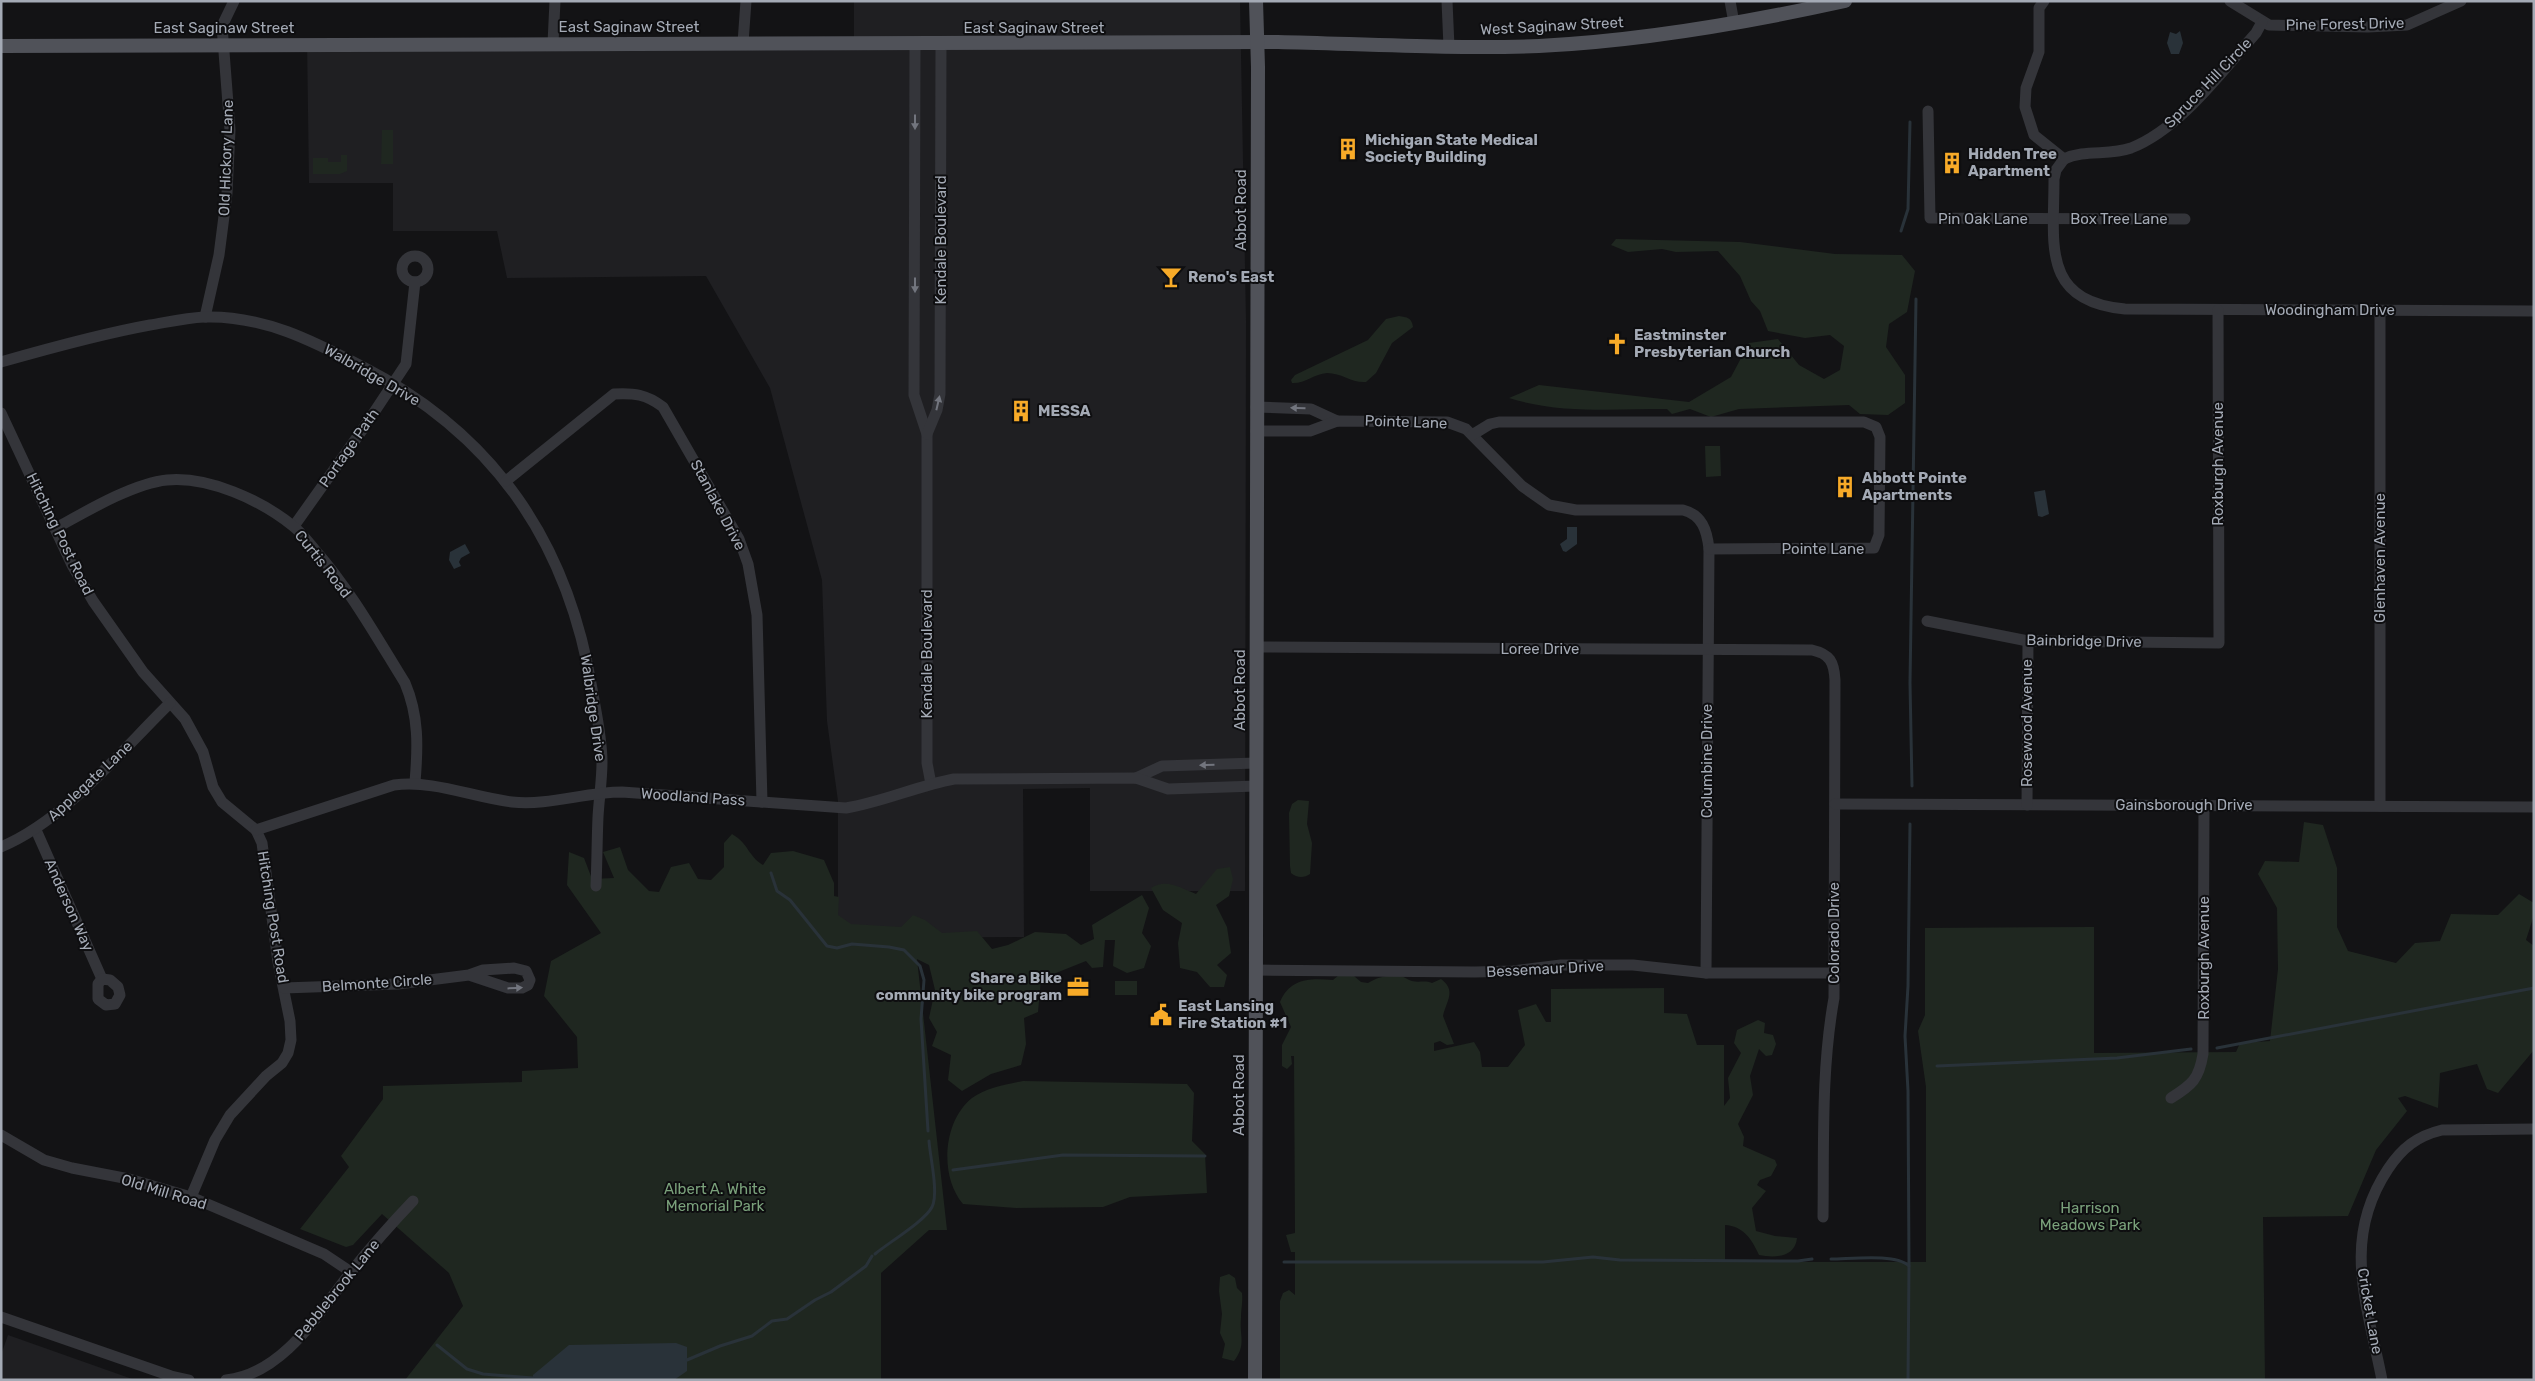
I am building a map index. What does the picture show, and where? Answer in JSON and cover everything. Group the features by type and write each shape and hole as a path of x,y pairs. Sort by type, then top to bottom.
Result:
{"main road":[{"name":"Abbot Road","path":"1255,1380 1258,42 1256,1"},
{"name":"West Saginaw Street","path":"1258,42 1449,47 1539,46 1734,23 1845,1"},
{"name":"East Saginaw Street","path":"1,46 1258,42"}],"street":[{"name":"Old Hickory Lane","path":"205,317 219,255 227,193 230,130 222,26 234,1"},
{"path":"554,43 555,1"},
{"path":"743,43 746,1"},
{"path":"1447,1 1449,47"},
{"path":"1730,1 1734,23"},
{"path":"2044,1 2039,8 2038,52 2026,88 2025,107 2034,134 2064,159"},
{"name":"Pine Forest Drive","path":"2230,1 2262,22 2277,25 2396,27 2420,20 2461,1"},
{"name":"Spruce Hill Circle","path":"2064,159 2072,155 2106,153 2130,148 2156,135 2172,124 2256,33 2262,22"},
{"name":"Kendale Boulevard","path":"915,44 914,395 927,434 927,763 931,784"},
{"name":"Kendale Boulevard","path":"927,434 937,410 940,394 941,44"},
{"name":"Pin Oak Lane","path":"1928,111 1930,218 2054,219"},
{"name":"Woodingham Drive","path":"2064,159 2056,170 2054,179 2054,254 2064,281 2076,295 2094,304 2125,309 2534,311"},
{"name":"Box Tree Lane","path":"2054,219 2185,220"},
{"name":"Portage Path","path":"294,526 394,384 406,364 414,282"},
{"name":"Roxburgh Avenue","path":"2218,310 2219,619"},
{"name":"Glenhaven Avenue","path":"2380,310 2380,806"},
{"name":"Walbridge Drive","path":"1,362 128,329 205,317 268,324 290,331 394,384 444,419 470,442 506,481 524,506 551,554 580,627 588,662 602,761 596,886"},
{"name":"Stanlake Drive","path":"506,481 614,394 633,393 649,396 663,407 739,539 748,564 757,615 762,802"},
{"path":"1256,406 1311,409 1337,421"},
{"name":"Hitching Post Road","path":"1,413 72,565 93,601 143,672 185,719 195,736 213,787 222,802 256,830 264,854 278,962 290,1021 291,1040 288,1053 282,1063 252,1089 230,1115 215,1140 191,1197"},
{"path":"1256,431 1310,431 1337,421"},
{"name":"Pointe Lane","path":"1337,421 1447,422 1461,427 1472,435 1534,496 1548,505 1576,510 1683,510 1693,513 1705,528 1709,549 1874,548 1879,535 1880,438 1876,428 1864,422 1500,422 1490,424 1472,435"},
{"name":"Curtis Road","path":"56,528 142,486 165,480 195,481 233,492 294,526 327,564 405,683 414,703 418,726 415,782"},
{"name":"Columbine Drive","path":"1706,973 1709,549"},
{"name":"Bainbridge Drive","path":"1926,621 2028,641 2219,643 2219,619"},
{"name":"Rosewood Avenue","path":"2027,805 2028,641"},
{"name":"Loree Drive","path":"1257,647 1708,649 1812,650 1823,652"},
{"name":"Colorado Drive","path":"1823,652 1831,660 1834,667 1835,804 1834,998 1824,1079 1823,1217"},
{"name":"Applegate Lane","path":"1,847 36,830 62,809 170,703"},
{"name":"Woodland Pass","path":"1136,778 1162,766 1256,763"},
{"name":"Woodland Pass","path":"256,830 394,785 415,782 512,802 540,802 600,792 846,808 869,804 931,784 954,779 1136,778 1168,788 1256,786"},
{"name":"Gainsborough Drive","path":"1835,804 2534,806"},
{"name":"Roxburgh Avenue","path":"2171,1098 2190,1087 2200,1072 2203,1054 2204,804"},
{"name":"Anderson Way","path":"36,830 102,979"},
{"name":"Bessemaur Drive","path":"1256,970 1475,972 1513,971 1561,965 1633,965 1706,973 1834,973"},
{"name":"Belmonte Circle","path":"284,988 398,984 469,974"},
{"name":"Cricket Lane","path":"2382,1380 2361,1267 2362,1229 2368,1205 2380,1182 2398,1154 2415,1139 2427,1133 2442,1130 2534,1129"},
{"name":"Old Mill Road","path":"1,1135 44,1160 72,1168 130,1179 191,1197 324,1254 351,1272"},
{"name":"Pebblebrook Lane","path":"226,1380 252,1372 294,1343 351,1272 412,1201"},
{"path":"1,1317 171,1376 188,1380"}],"shaded area":[{"path":"854,1 1240,1 1246,321 1245,891 1090,891 1090,788 1023,789 1024,937 838,938 838,801 827,721 822,580 770,388 706,276 507,278 497,231 393,231 393,183 309,183 307,39 854,37"},
{"path":"2180,31 2183,43 2179,54 2171,54 2167,43 2170,32 2176,34"},
{"path":"2045,490 2049,514 2042,517 2038,516 2034,492"},
{"path":"1567,527 1577,527 1577,544 1566,552 1563,551 1560,544 1567,539"},
{"path":"465,544 470,553 461,558 459,562 461,566 454,569 449,560 450,552"},
{"path":"8,1335 135,1380 1,1380 1,1355"},
{"path":"676,1343 687,1347 687,1371 674,1380 533,1380 533,1375 569,1345"}],"green space":[{"path":"382,130 393,130 393,164 381,164"},
{"path":"341,155 347,155 347,171 340,174 313,174 313,158 328,158 328,162 341,162"},
{"path":"1616,239 1740,242 1835,254 1902,255 1915,271 1907,312 1889,324 1886,347 1905,375 1905,403 1888,415 1860,414 1849,405 1739,409 1711,417 1690,409 1672,414 1667,409 1567,409 1509,398 1539,385 1689,402 1731,377 1749,343 1778,339 1799,365 1824,379 1840,370 1844,346 1830,335 1805,338 1768,331 1760,311 1751,301 1740,276 1718,251 1676,252 1662,249 1628,252 1611,245"},
{"path":"1399,316 1409,318 1413,327 1392,343 1376,373 1366,382 1327,373 1301,382 1292,383 1291,380 1295,375 1368,340 1386,319"},
{"path":"1705,446 1720,446 1721,476 1706,477"},
{"path":"1298,800 1309,801 1307,824 1312,843 1310,874 1303,877 1298,877 1291,873 1290,866 1289,813 1292,804"},
{"name":"Harrison Meadows Park","path":"2304,822 2323,825 2337,868 2337,927 2348,951 2396,963 2415,943 2440,941 2451,914 2498,915 2519,894 2534,903 2534,915 2526,940 2534,946 2534,1050 2498,1093 2487,1089 2477,1064 2440,1073 2438,1108 2405,1096 2398,1098 2407,1111 2376,1150 2348,1216 2263,1217 2265,1380 1280,1380 1280,1301 1283,1293 1289,1290 1295,1295 1295,1252 1291,1252 1286,1235 1295,1233 1294,1056 1291,1056 1292,1064 1287,1069 1282,1066 1282,1045 1291,1027 1280,1002 1289,988 1295,984 1316,979 1333,980 1339,975 1354,976 1361,982 1368,983 1392,975 1402,976 1415,982 1432,983 1441,979 1446,983 1449,992 1443,1016 1454,1044 1447,1045 1440,1041 1434,1043 1434,1051 1474,1042 1480,1052 1482,1067 1508,1067 1525,1045 1518,1010 1536,1004 1546,1022 1551,1022 1551,989 1664,988 1664,1013 1687,1014 1697,1045 1724,1045 1724,1106 1730,1098 1728,1078 1741,1053 1734,1043 1737,1030 1758,1020 1765,1023 1764,1033 1773,1035 1776,1044 1772,1055 1766,1056 1759,1049 1750,1076 1753,1095 1738,1124 1744,1137 1743,1146 1775,1160 1777,1165 1771,1176 1760,1180 1757,1185 1766,1191 1752,1208 1756,1231 1775,1236 1797,1238 1792,1250 1788,1253 1777,1256 1759,1255 1746,1234 1737,1228 1725,1225 1725,1262 1926,1262 1926,1087 1918,1031 1925,1015 1925,928 2094,927 2094,1053 2236,1052 2240,1043 2270,1041 2278,969 2277,908 2258,874 2265,861 2299,862"},
{"name":"Albert A. White Memorial Park","path":"732,834 763,865 771,853 793,851 824,860 834,883 834,896 839,897 838,915 851,924 901,927 913,915 925,920 942,933 977,931 992,949 1008,945 1035,932 1066,934 1081,945 1094,939 1092,925 1142,895 1149,908 1142,933 1151,946 1144,968 1127,973 1113,966 1115,940 1105,940 1103,967 1092,968 1086,961 1041,979 1038,1012 1024,1018 1026,1044 1021,1065 991,1074 962,1091 948,1080 951,1055 932,1046 937,1032 929,1018 935,990 929,965 917,959 947,1230 929,1230 881,1273 881,1380 405,1380 463,1306 449,1273 382,1214 353,1245 346,1247 300,1229 349,1167 341,1156 383,1099 383,1086 522,1082 522,1071 578,1068 577,1037 544,996 551,961 601,933 567,885 569,852 584,858 592,879 614,878 603,852 620,847 628,870 649,891 659,892 671,867 689,863 698,879 711,880 724,867 724,843"},
{"path":"1230,867 1233,879 1229,896 1216,905 1227,927 1231,953 1217,965 1227,975 1224,987 1210,987 1197,972 1180,968 1178,943 1182,923 1163,910 1151,888 1157,885 1168,884 1196,894 1217,869"},
{"path":"1115,981 1137,981 1137,995 1115,995"},
{"path":"1023,1081 1187,1084 1194,1093 1192,1141 1205,1154 1207,1193 1130,1197 1103,1207 1016,1208 963,1204 955,1192 950,1179 948,1164 950,1134 955,1120 962,1108 977,1095 996,1087"},
{"path":"1229,1274 1235,1278 1237,1288 1242,1293 1242,1340 1240,1350 1234,1361 1222,1358 1225,1344 1220,1333 1222,1314 1219,1291 1220,1277"}],"waterway":[{"path":"1901,231 1908,209 1910,122"},
{"path":"1912,786 1910,683 1916,299"},
{"path":"1909,1266 1908,1091 1905,1036 1908,986 1910,824"},
{"path":"771,873 777,891 790,900 827,946 837,948 852,944 904,950 920,966 924,980 921,1019 928,1131"},
{"path":"2217,1048 2534,988"},
{"path":"1937,1066 2117,1058 2191,1049"},
{"path":"875,1254 922,1219 932,1207 935,1193 929,1141"},
{"path":"953,1170 1063,1155 1205,1156"},
{"path":"687,1360 720,1346 752,1336 772,1321 787,1319 815,1300 831,1292 866,1266 872,1256"},
{"path":"1284,1262 1543,1262 1593,1257 1620,1260 1798,1261 1812,1259"},
{"path":"1831,1259 1884,1258 1894,1259 1909,1266 1908,1380"},
{"path":"437,1345 467,1369 483,1374 533,1378"}],"place":[{"name":"Michigan State Medical Society Building","path":"1348,149"},
{"name":"Hidden Tree Apartment","path":"1952,163"},
{"name":"Reno's East","path":"1171,277"},
{"name":"Eastminster Presbyterian Church","path":"1617,344"},
{"name":"MESSA","path":"1021,411"},
{"name":"Abbott Pointe Apartments","path":"1845,487"},
{"name":"Share a Bike community bike program","path":"1078,987"},
{"name":"East Lansing Fire Station #1","path":"1161,1015"}]}
